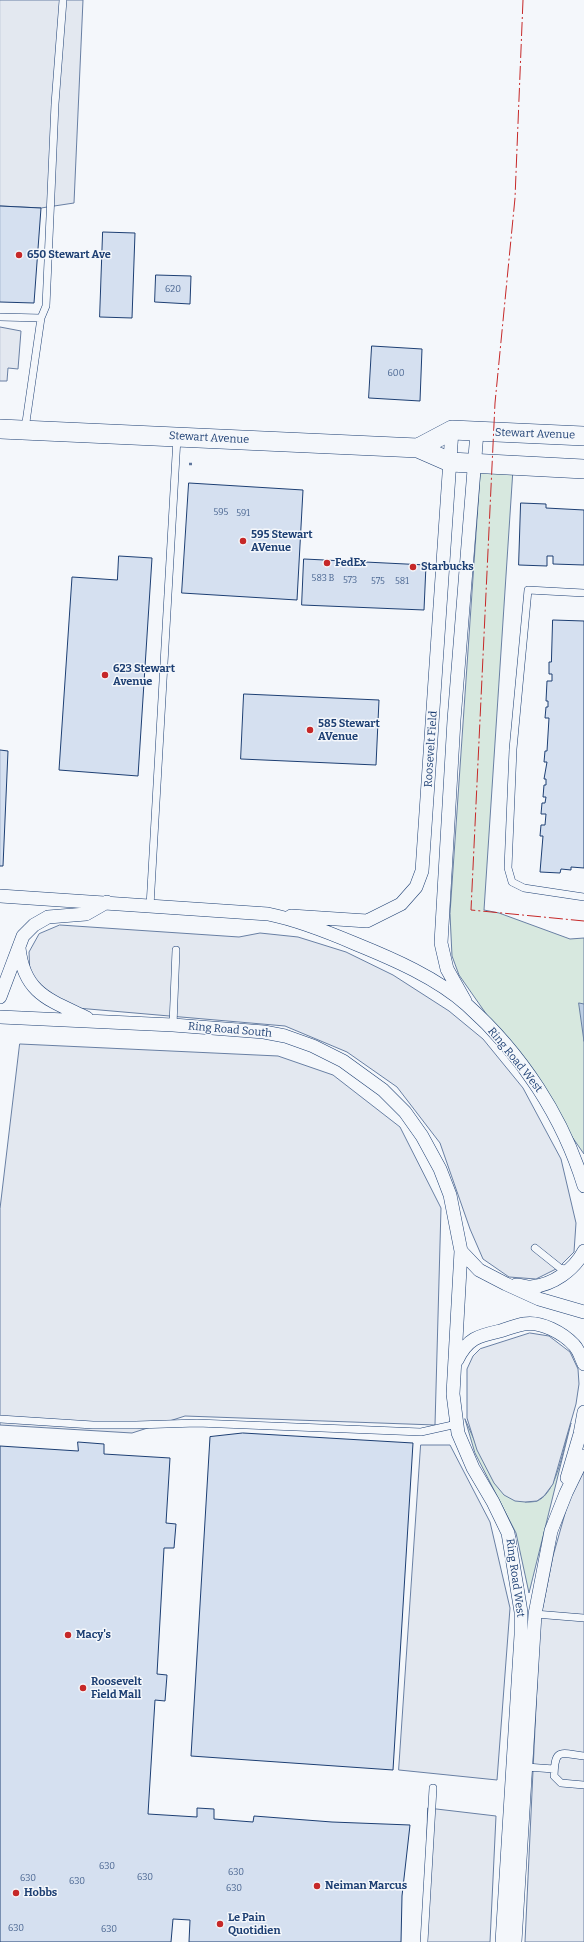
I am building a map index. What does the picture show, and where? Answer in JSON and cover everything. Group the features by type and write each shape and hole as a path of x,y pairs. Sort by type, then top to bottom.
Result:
{"main road":[{"name":"Stewart Avenue","path":"0,429 418,448 450,462 584,469"},
{"name":"Stewart Avenue","path":"452,430 584,436"},
{"path":"418,448 452,430"}],"street":[{"name":"Roosevelt Field","path":"281,916 309,916 367,921 402,904 416,887 422,871 452,430"},
{"name":"Roosevelt Field","path":"467,1005 447,969 441,943 454,720 478,432"},
{"path":"0,896 107,902 281,916 337,936 382,955 439,985 467,1005"},
{"path":"0,997 23,936 34,925 48,917 86,914 107,902"},
{"path":"19,946 22,969 34,989 57,1003 91,1020"},
{"name":"Ring Road West","path":"467,1005 499,1037 543,1095 581,1170 584,1186"},
{"name":"Ring Road South","path":"0,1017 91,1020 264,1032 285,1036 313,1046 343,1060 383,1090 405,1112 422,1136 440,1169 450,1195 461,1251"},
{"path":"461,1251 479,1270 506,1284 539,1299 584,1312"},
{"name":"Ring Road West","path":"461,1251 453,1394 458,1433 473,1468 493,1502 508,1533 521,1612 521,1635 502,1942"},
{"path":"506,1284 531,1286 546,1283 570,1270 584,1251"},
{"path":"455,1363 463,1347 471,1340 482,1335 525,1324 544,1326 560,1334 575,1346 584,1364"},
{"path":"566,1494 568,1476 580,1434 584,1412"},
{"name":"Ring Road West","path":"515,1942 535,1614 551,1531 584,1456"}],"lane":[{"path":"25,430 41,318 46,306 55,104 63,0"},
{"path":"0,316 41,318"},
{"path":"150,906 177,437"},
{"path":"584,593 528,590 513,749 508,868 512,882 524,888 584,897"},
{"path":"173,1025 176,950"},
{"path":"535,1248 560,1268 570,1270"},
{"path":"0,1419 93,1425 136,1426 197,1423 421,1432 457,1424"},
{"path":"535,1614 584,1618"},
{"path":"584,1756 557,1755 554,1769 554,1776 560,1783 584,1785"},
{"path":"526,1767 554,1769"},
{"path":"424,1942 433,1788"}],"shaded area":[{"path":"0,0 83,0 74,203 41,208 0,206"},
{"path":"0,327 21,331 18,369 8,368 7,381 0,381"},
{"path":"481,467 513,469 484,910 499,913 570,939 584,938 584,1154 459,975 452,956 450,914"},
{"path":"60,925 239,937 260,933 298,937 346,952 393,975 449,1011 483,1039 523,1088 561,1159 576,1223 574,1252 558,1268 536,1279 509,1277 483,1259 470,1229 440,1143 397,1087 347,1052 285,1026 77,1008 52,996 30,976 29,952 39,934"},
{"path":"20,1044 278,1056 333,1075 400,1127 441,1208 435,1425 185,1416 132,1433 0,1425 0,1209"},
{"path":"530,1333 549,1336 570,1352 578,1369 579,1384 576,1404 553,1484 544,1496 537,1501 525,1502 515,1501 504,1495 494,1483 477,1450 467,1418 467,1369 473,1356 480,1349"},
{"path":"465,1419 479,1451 525,1502 537,1501 544,1496 550,1488 559,1466 571,1423 529,1593 516,1533 475,1453"},
{"path":"421,1445 450,1445 490,1522 510,1608 497,1780 399,1770"},
{"path":"584,1471 584,1942 525,1942 540,1621 553,1556 570,1496"},
{"path":"428,1808 496,1816 490,1942 425,1942"}],"water":[{"path":"579,1003 584,1004 584,1041"}],"building":[{"name":"650 Stewart Ave","path":"0,206 41,208 34,303 0,302"},
{"path":"103,232 135,233 132,318 100,317"},
{"path":"156,275 191,276 190,304 155,302"},
{"path":"372,346 422,349 420,401 369,398"},
{"name":"595 Stewart AVenue","path":"189,483 303,490 297,600 182,593"},
{"path":"521,503 546,504 546,508 584,510 584,565 553,564 553,556 547,556 547,566 519,565"},
{"name":"623 Stewart Avenue","path":"119,556 152,558 138,776 59,770 72,577 117,580"},
{"path":"304,559 426,565 424,610 302,605"},
{"path":"553,620 584,621 584,868 571,867 571,870 561,869 560,873 540,872 543,836 540,836 541,825 545,825 546,814 541,814 542,803 545,803 546,797 543,797 544,785 546,785 546,779 544,779 547,762 544,762 545,751 547,751 549,718 545,718 546,707 548,707 548,701 546,701 547,681 552,681 552,674 549,674 549,662 551,662"},
{"name":"585 Stewart AVenue","path":"244,694 379,700 376,765 241,759"},
{"path":"0,750 8,751 3,866 0,866"},
{"path":"243,1433 413,1443 393,1770 191,1756 210,1437"},
{"name":"Roosevelt Field Mall","path":"78,1442 104,1444 104,1454 170,1458 166,1523 176,1524 174,1548 164,1548 157,1674 167,1675 165,1701 155,1700 148,1814 197,1817 197,1808 214,1809 214,1819 253,1822 254,1816 332,1822 410,1825 402,1896 401,1942 189,1942 190,1920 173,1919 171,1942 0,1942 0,1446 78,1451"}],"power":[{"path":"523,0 515,198 495,403 471,910 584,921"}],"place":[{"name":"650 Stewart Ave","path":"19,255"},
{"name":"595 Stewart AVenue","path":"243,541"},
{"name":"FedEx","path":"327,563"},
{"name":"Starbucks","path":"413,567"},
{"name":"623 Stewart Avenue","path":"105,675"},
{"name":"585 Stewart AVenue","path":"310,730"},
{"name":"Macy's","path":"68,1635"},
{"name":"Roosevelt Field Mall","path":"83,1688"},
{"name":"Neiman Marcus","path":"317,1886"},
{"name":"Hobbs","path":"16,1893"},
{"name":"Le Pain Quotidien","path":"220,1924"}]}
